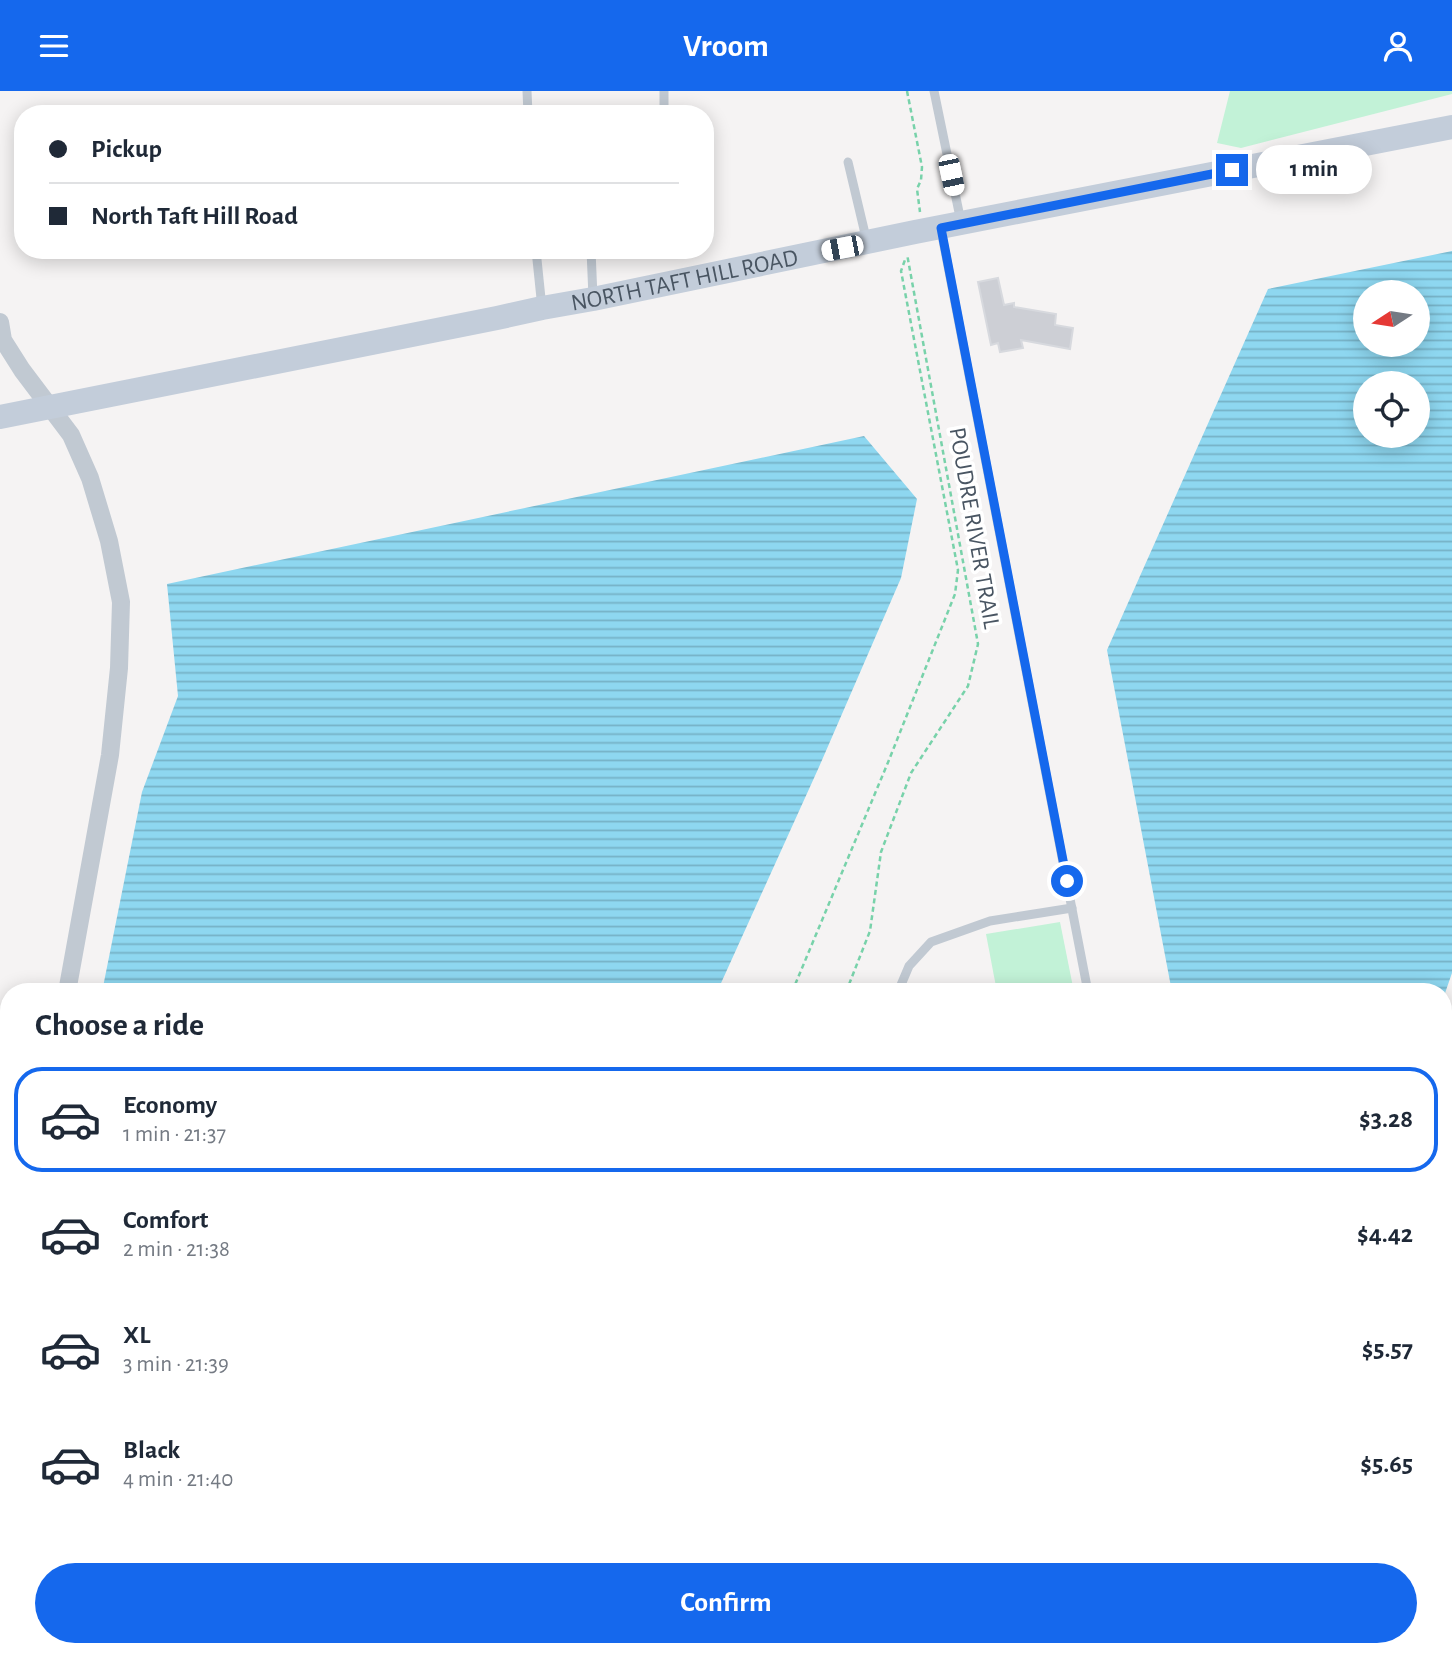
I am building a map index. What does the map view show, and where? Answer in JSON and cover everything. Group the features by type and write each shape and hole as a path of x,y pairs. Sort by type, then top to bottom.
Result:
{"main road":[{"name":"NORTH TAFT HILL ROAD","path":"0,417 867,242 911,244 951,226 1452,127"}],"street":[{"path":"0,322 3,339 22,370 71,435 90,478 109,541 121,602 119,668 110,755 69,983"}],"lane":[{"path":"934,91 951,226 1086,983"},
{"path":"848,162 867,242"},
{"path":"537,259 542,308"},
{"path":"591,259 593,299"},
{"path":"902,983 909,965 931,943 990,921 1072,908"}],"path":[{"name":"POUDRE RIVER TRAIL","path":"850,983 870,931 881,852 906,784 968,686 978,644 911,244 921,214 917,190 922,167 907,91"},
{"path":"796,983 955,594 958,570 901,271 911,244"}],"green space":[{"path":"1230,91 1452,91 1452,94 1241,148 1217,143"},
{"path":"1060,922 1072,983 995,983 986,934"}],"water":[{"path":"1452,251 1452,973 1449,983 1170,983 1107,650 1268,289"},
{"path":"864,436 917,499 901,578 721,983 104,983 142,792 178,696 167,584"}],"building":[{"path":"998,278 1004,305 1014,303 1014,307 1056,314 1055,325 1073,328 1070,349 1021,340 1023,348 1000,352 998,343 991,345 978,282"}],"route":[{"path":"1067,881 941,228 1232,170"}]}
